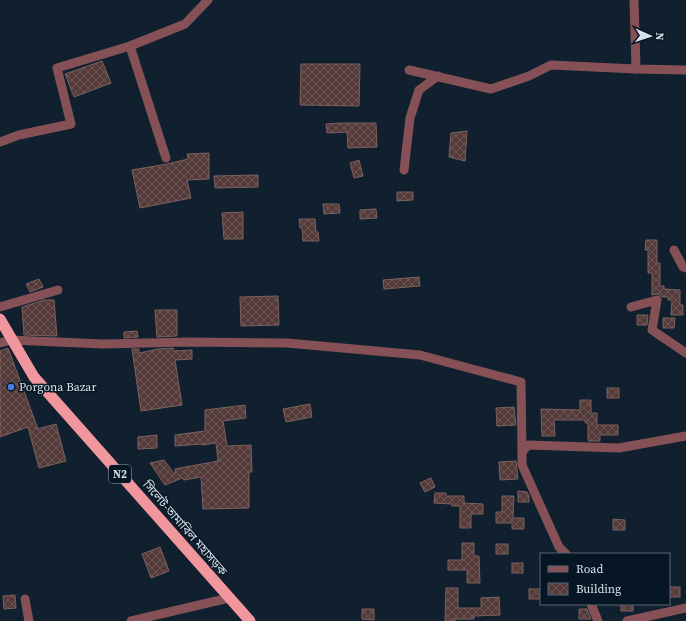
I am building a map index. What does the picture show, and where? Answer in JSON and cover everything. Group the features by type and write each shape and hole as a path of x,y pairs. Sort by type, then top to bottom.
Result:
{"highway":[{"name":"সিলেট-তামাবিল মহাসড়ক","path":"0,319 34,377 250,621"}],"street":[{"path":"0,142 19,135 71,124 57,68 130,46 185,24 208,0"},
{"path":"634,0 636,69"},
{"path":"130,46 166,158"},
{"path":"410,70 491,89 529,76 551,65 686,70"},
{"path":"404,170 410,118 419,90 438,76"},
{"path":"674,250 683,267 686,268"},
{"path":"0,307 58,290"},
{"path":"630,307 657,300 652,330 686,353"},
{"path":"0,343 11,340 103,344 188,342 287,343 420,355 521,382 522,465 559,547 565,553"},
{"path":"522,452 528,445 619,448 686,436"},
{"path":"131,621 229,598"},
{"path":"25,599 29,621"},
{"path":"591,605 598,621"},
{"path":"627,621 686,608"}],"building":[{"path":"102,61 111,83 74,97 65,74"},
{"path":"301,64 360,64 359,106 300,105"},
{"path":"376,123 377,147 348,148 347,132 327,133 326,124"},
{"path":"467,131 465,161 449,157 451,133"},
{"path":"209,153 209,179 187,180 191,198 140,208 132,170 188,159 187,154"},
{"path":"359,160 363,176 354,178 350,163"},
{"path":"258,175 258,187 215,188 214,176"},
{"path":"397,192 413,192 413,200 397,201"},
{"path":"323,204 339,204 340,213 324,214"},
{"path":"376,209 377,218 360,219 360,210"},
{"path":"243,212 243,239 224,239 222,213"},
{"path":"299,219 315,219 316,232 318,232 319,241 303,241 302,228 300,228"},
{"path":"646,240 657,240 657,263 660,263 660,286 664,286 664,289 680,290 680,305 683,305 683,315 671,315 672,300 668,300 668,297 662,297 658,294 652,295 652,273 648,273 648,250 645,250"},
{"path":"419,277 420,286 384,289 383,280"},
{"path":"39,279 43,287 30,292 26,284"},
{"path":"278,296 279,325 241,326 240,297"},
{"path":"44,300 54,300 57,336 24,335 22,307"},
{"path":"155,310 177,310 177,336 157,337"},
{"path":"637,315 648,315 647,325 637,325"},
{"path":"663,318 675,318 674,328 663,328"},
{"path":"137,331 138,337 124,338 124,332"},
{"name":"Porgona Bazar","path":"8,348 38,429 56,424 66,461 39,468 28,427 0,437 0,351"},
{"path":"173,348 174,351 192,350 192,359 175,360 182,405 141,411 132,349 139,349 139,353"},
{"path":"607,388 619,388 619,398 607,398"},
{"path":"580,400 591,400 591,413 597,413 597,425 618,425 618,435 600,435 600,441 588,441 588,423 585,423 585,420 554,420 555,436 542,436 541,409 580,410"},
{"path":"310,404 312,417 286,422 283,409"},
{"path":"245,405 246,418 223,421 227,446 251,445 252,472 249,472 249,508 203,509 201,477 184,480 182,478 165,485 150,463 164,460 175,475 175,469 218,461 216,443 175,446 175,435 205,431 205,410"},
{"path":"514,407 516,425 497,426 496,408"},
{"path":"157,435 157,448 138,449 138,437"},
{"path":"516,461 518,479 500,480 499,462"},
{"path":"431,478 435,487 425,492 420,483"},
{"path":"518,491 527,492 529,502 518,502"},
{"path":"435,493 446,493 446,496 464,496 464,503 483,504 483,514 471,514 471,528 460,528 460,506 434,503"},
{"path":"502,496 514,496 513,518 524,518 524,529 512,529 512,523 496,523 496,512 502,512"},
{"path":"613,519 625,520 625,530 613,530"},
{"path":"462,543 474,543 474,556 479,556 480,583 467,583 467,570 448,570 448,560 462,560"},
{"path":"496,544 508,544 508,554 496,554"},
{"path":"160,547 169,571 151,578 142,554"},
{"path":"512,563 523,563 523,573 512,573"},
{"path":"670,587 680,587 680,597 670,597"},
{"path":"446,588 458,588 458,608 481,608 481,598 499,597 500,615 474,616 474,619 455,619 455,621 445,621"},
{"path":"529,589 540,589 540,599 529,599"},
{"path":"15,595 16,608 4,609 3,596"},
{"path":"621,605 633,605 633,611 621,611"},
{"path":"362,609 374,609 374,620 362,619"},
{"path":"579,609 587,609 591,619 579,619"}],"place":[{"name":"Porgona Bazar","path":"11,387"}]}
